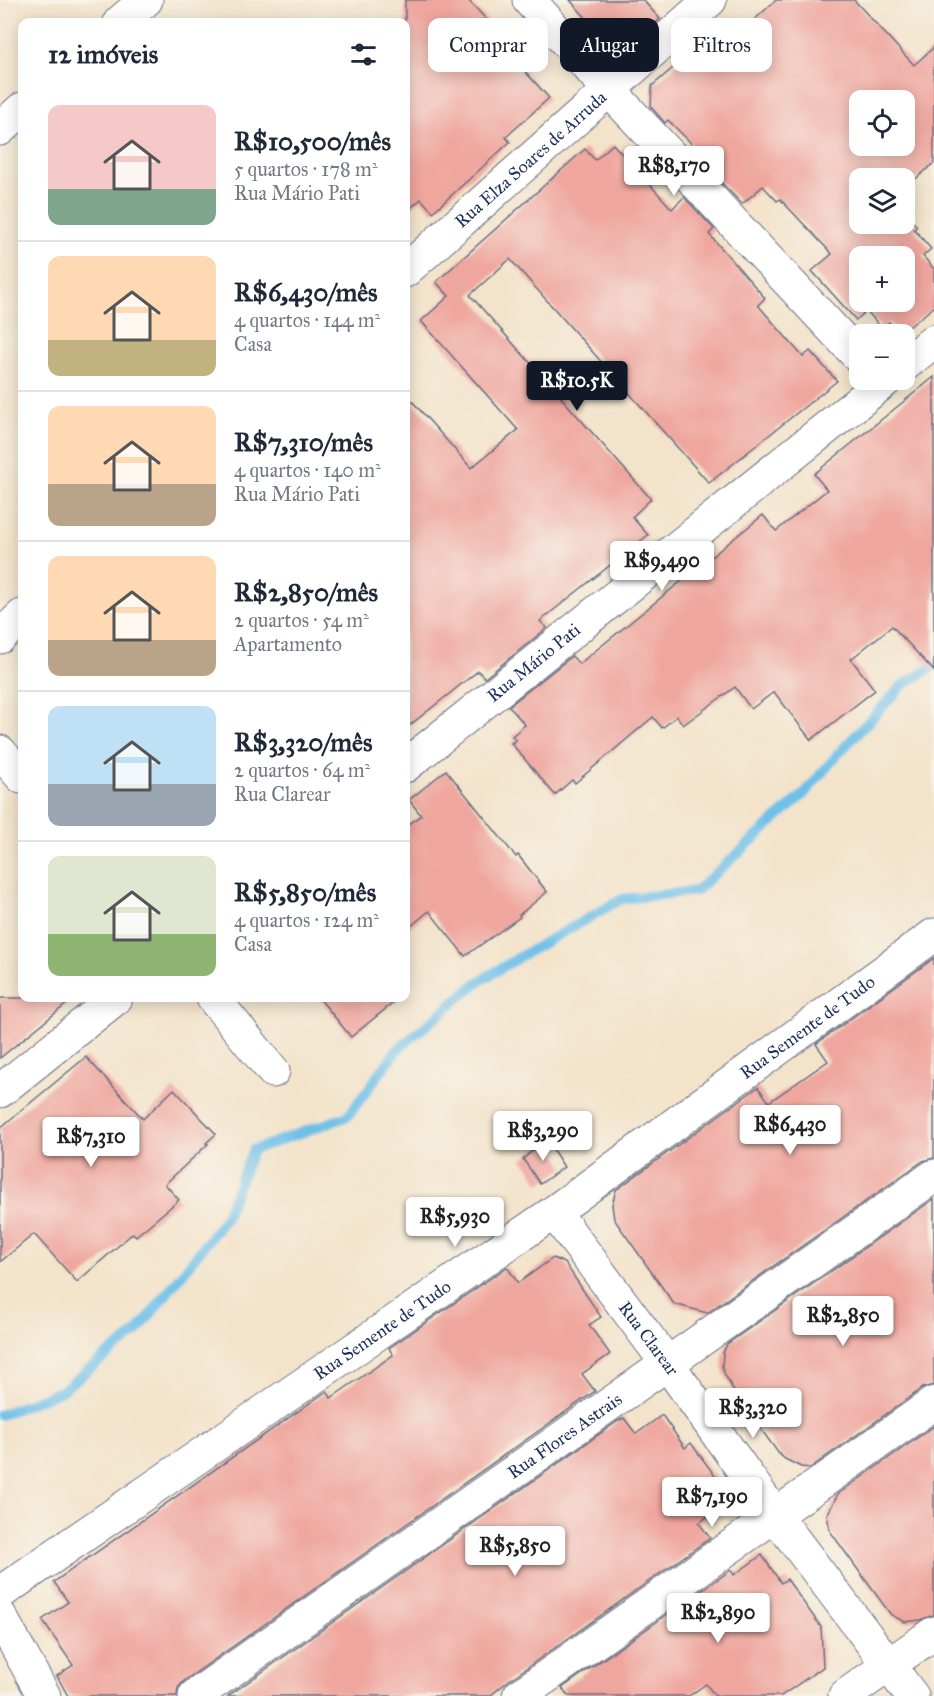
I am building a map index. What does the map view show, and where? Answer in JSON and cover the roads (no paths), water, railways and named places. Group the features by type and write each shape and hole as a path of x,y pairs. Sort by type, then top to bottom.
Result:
{"street":[{"path":"125,18 146,0"},
{"path":"530,0 609,90 849,346"},
{"name":"Rua Elza Soares de Arruda","path":"410,267 710,0"},
{"path":"0,129 18,113"},
{"name":"Rua Mário Pati","path":"915,356 934,341"},
{"name":"Rua Mário Pati","path":"410,762 872,390"},
{"path":"0,637 18,620"},
{"path":"0,752 18,772"},
{"name":"Rua Semente de Tudo","path":"0,1593 554,1212 934,935"},
{"path":"0,1091 111,1002"},
{"path":"216,1002 273,1071"},
{"name":"Rua Flores Astrais","path":"195,1696 934,1176"},
{"name":"Rua Clarear","path":"554,1212 667,1363 775,1515 912,1696"},
{"path":"519,1696 934,1403"},
{"path":"0,1616 44,1696"},
{"path":"844,1696 934,1633"}],"waterway":[{"path":"0,1415 61,1391 137,1332 224,1220 253,1150 348,1116 397,1050 477,983 521,956 622,899 696,891 804,794 837,755 904,684 934,666"}]}
